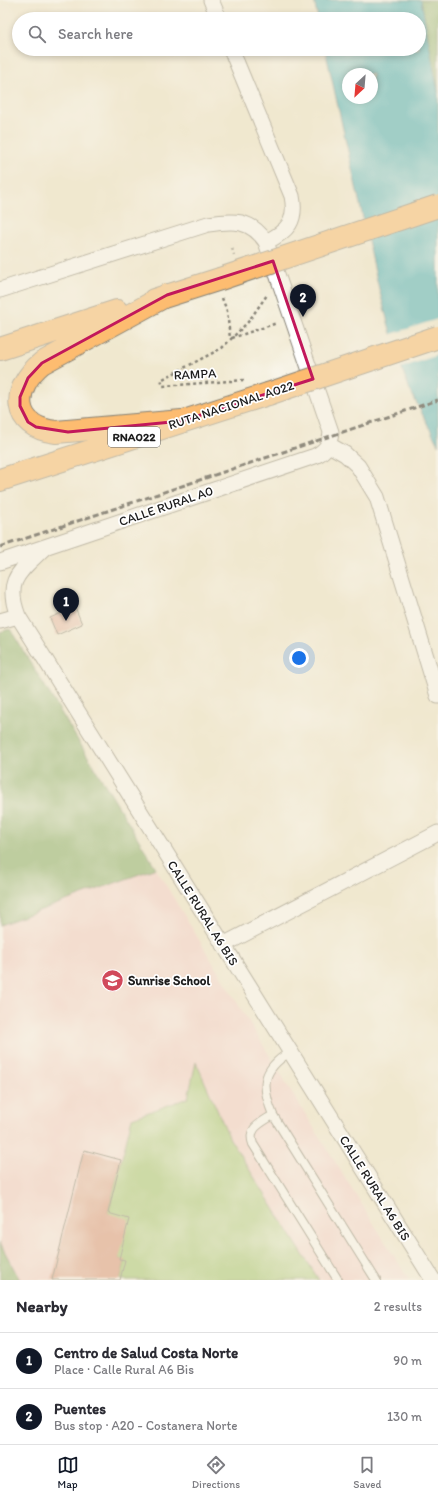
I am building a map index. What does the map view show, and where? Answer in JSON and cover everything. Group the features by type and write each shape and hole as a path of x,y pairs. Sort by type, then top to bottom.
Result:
{"highway":[{"path":"0,349 220,279 438,206"},
{"path":"167,295 42,363 34,370 25,382 20,397 20,406 28,422 46,431 56,432 182,421"},
{"name":"RUTA NACIONAL A022","path":"0,480 182,421 259,389 438,337"}],"street":[{"path":"211,0 216,12"},
{"path":"234,56 292,196 294,206 294,213 288,227 266,242"},
{"path":"0,290 208,224 239,222 251,226 260,232 266,242 330,426 329,445 345,454 358,466 377,497 438,696"},
{"name":"CALLE RURAL A0","path":"0,562 315,456 320,454 329,445"},
{"name":"CALLE RURAL A6 BIS","path":"45,547 23,569 12,588 12,600 18,616 433,1280"},
{"path":"0,620 18,616"},
{"path":"223,944 438,832"}],"lane":[{"path":"290,1052 270,1067 265,1087 267,1101 273,1115 376,1280"},
{"path":"273,1115 254,1129 251,1135 254,1144 338,1280"}],"path":[{"path":"230,338 248,322 279,279"},
{"path":"227,311 230,338"},
{"path":"230,338 293,318"},
{"name":"RAMPA","path":"230,338 217,351 161,380 163,386 247,379 259,389"}],"highlighted area":[{"path":"273,261 313,379 182,421 68,432 36,427 28,422 20,406 20,397 28,378 42,363 167,295"}],"shaded area":[{"name":"Sunrise School","path":"10,629 291,1091 409,1280 0,1280 0,632"}],"green space":[{"path":"421,0 438,0 438,92 426,27 426,12 423,12"},
{"path":"10,629 156,868 0,925 0,632"},
{"path":"196,1062 230,1139 319,1280 120,1280 125,1261 119,1259 108,1213 132,1118 188,1098"},
{"path":"0,1243 20,1280 0,1280"}],"water":[{"path":"314,0 421,0 423,12 317,12"},
{"path":"426,27 438,92 438,445 410,390 397,356 379,289 327,56 426,56"}],"pier":[{"path":"438,319 438,355 400,368 389,335"}],"building":[{"path":"75,607 82,624 57,635 50,618"},
{"path":"84,1150 121,1160 108,1213 129,1219 119,1259 125,1260 120,1280 52,1280"}],"railway":[{"path":"0,547 438,400"}],"place":[{"name":"Puentes","path":"303,317"},
{"name":"Centro de Salud Costa Norte","path":"66,621"},
{"name":"Sunrise School","path":"112,980"}]}
